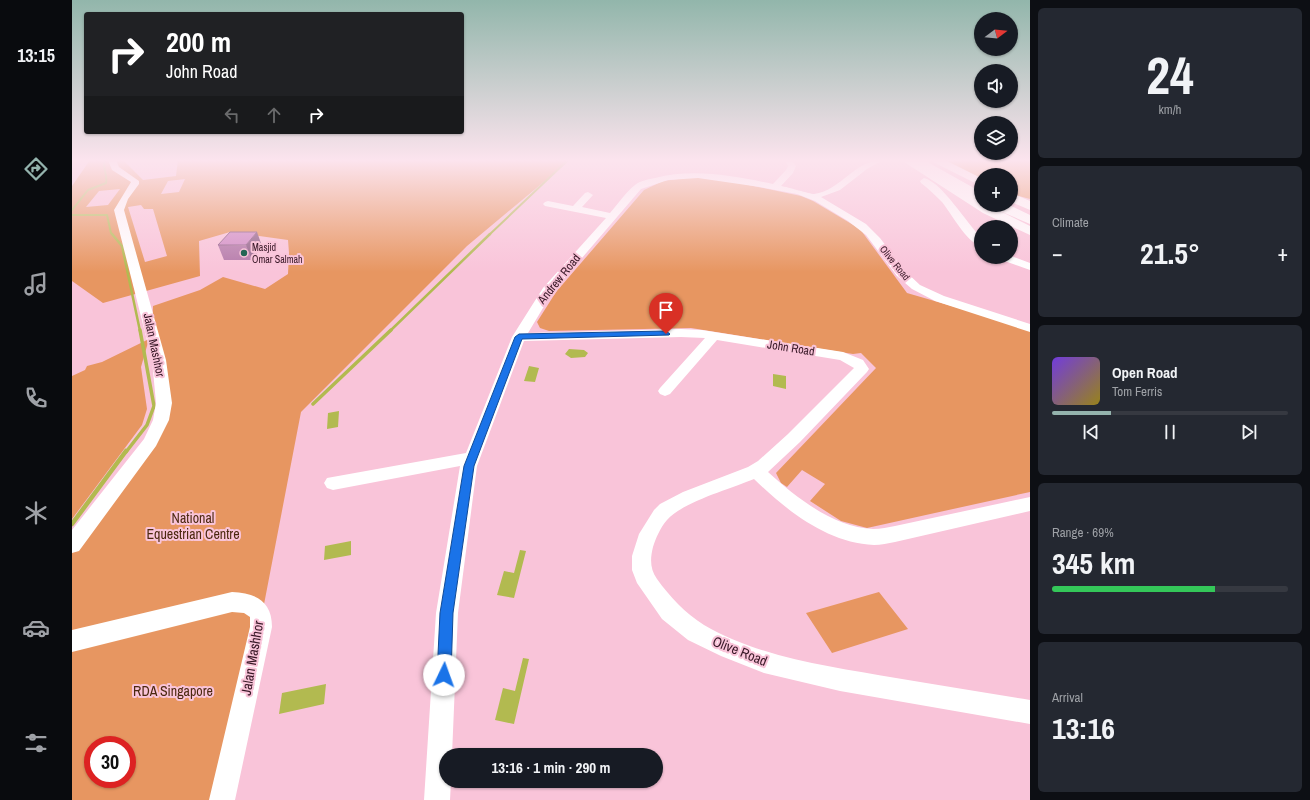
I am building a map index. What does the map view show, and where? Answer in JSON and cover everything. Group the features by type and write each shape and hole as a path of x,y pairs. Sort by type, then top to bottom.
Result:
{"highway":[{"path":"1018,205 1030,211"},
{"path":"1013,212 1030,220"}],"main road":[{"path":"967,197 988,210 1030,231"},
{"path":"1018,200 1030,206"}],"street":[{"name":"Jalan Mashhor","path":"72,545 152,438 162,420 164,403 159,360 119,210 125,197"},
{"path":"575,209 586,197"},
{"name":"Andrew Road","path":"437,800 447,613 469,467 519,337 547,291 629,197"},
{"name":"Olive Road","path":"815,197 861,225 872,234 905,278 916,287 943,300 989,313 1030,328"},
{"path":"941,197 963,226 974,236"},
{"path":"548,204 612,216"},
{"path":"1018,262 1030,267"},
{"name":"John Road","path":"519,337 681,333 714,336 843,356 858,363 862,369"},
{"path":"665,391 714,336"},
{"name":"Olive Road","path":"862,369 781,450 756,471 740,476 682,501 662,512 643,546 642,570 657,600 693,631 746,655 782,668 824,678 1030,712"},
{"path":"333,482 472,458"},
{"path":"756,471 770,484 828,524 851,534 874,537 895,534 1030,504"},
{"name":"Jalan Mashhor","path":"72,641 232,602 241,602 255,607 260,615 261,627 222,800"}],"green space":[{"path":"72,197 94,197 86,207 108,205 114,197 525,197 467,246 301,412 261,620 221,800 72,800 72,547 161,419 152,333 153,306 200,290 223,277 265,289 288,274 288,240 230,232 199,241 200,276 103,303 72,281","holes":["141,205 144,209 153,209 167,256 145,262 128,207"]},
{"path":"638,197 804,197 813,201 860,229 907,293 1000,320 1030,331 1030,492 867,528 841,521 810,501 825,484 802,470 787,487 781,483 776,473 876,368 861,353 853,354 691,328 549,331 540,328 537,322 556,292"},
{"path":"149,339 141,367 147,409 142,425 72,519 72,376 85,370 87,366 102,362"},
{"path":"879,592 908,629 832,653 806,613"}],"shaded area":[{"path":"569,349 584,350 588,353 585,357 571,358 565,354"},
{"path":"529,366 539,368 535,382 524,381"},
{"path":"773,374 786,376 786,389 773,386"},
{"path":"339,411 338,427 327,429 328,413"},
{"path":"351,541 351,555 324,560 325,546"},
{"path":"520,550 526,551 514,598 497,595 504,571 514,573"},
{"path":"523,658 529,659 514,724 495,720 503,688 515,691"},
{"path":"326,684 324,704 279,714 282,693"}],"building":[{"path":"230,232 257,232 246,245 218,245"}],"waterway":[{"path":"72,210 82,197"},
{"path":"489,235 529,197"},
{"path":"72,215 107,215 112,234"},
{"path":"112,234 122,246 140,331"},
{"path":"390,331 490,234"},
{"path":"126,452 147,425 154,406 140,330"},
{"path":"313,404 391,330"},
{"path":"72,524 126,451"}],"place":[{"name":"Masjid Omar Salmah","path":"244,253"}],"route":[{"path":"444,675 447,613 469,466 519,337 666,334"}],"park label":[{"name":"National Equestrian Centre","path":"193,526"},
{"name":"RDA Singapore","path":"173,691"}]}
